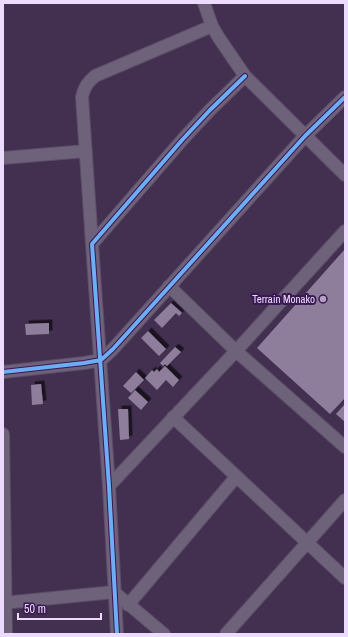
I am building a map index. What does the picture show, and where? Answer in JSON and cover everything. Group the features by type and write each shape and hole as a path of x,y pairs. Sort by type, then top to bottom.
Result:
{"street":[{"path":"204,3 212,26 229,54 245,76 345,175"},
{"path":"117,634 101,360 82,97 83,90 88,82 96,76 212,26"},
{"path":"92,244 183,139 245,76"},
{"path":"3,372 84,364 101,360 113,349 305,136 345,97"},
{"path":"3,158 86,151"},
{"path":"109,486 236,351 345,231"},
{"path":"169,286 236,351 345,447"},
{"path":"173,417 345,578"},
{"path":"3,434 6,634"},
{"path":"128,605 236,477"},
{"path":"226,634 345,500"},
{"path":"5,603 114,592 164,634"}],"building":[{"name":"Terrain Monako","path":"345,249 345,398 330,414 257,348"},
{"path":"171,303 182,313 179,316 176,313 162,328 154,320"},
{"path":"49,323 49,334 26,335 25,324"},
{"path":"148,331 166,349 159,356 141,338"},
{"path":"175,347 181,352 167,366 165,364 163,366 160,363"},
{"path":"165,366 179,380 173,387 166,380 157,390 145,378 152,370 154,372 157,369 159,372"},
{"path":"136,372 144,380 131,393 123,386"},
{"path":"41,384 43,404 32,405 31,385"},
{"path":"135,390 148,402 141,410 128,398"},
{"path":"345,404 345,422 336,414"},
{"path":"118,409 128,409 129,439 120,440"}],"cycle path":[{"path":"117,634 109,486 92,244 183,139 245,76"},
{"path":"3,372 101,360 113,349 305,136 345,97"}],"place":[{"name":"Terrain Monako","path":"323,299"}]}
